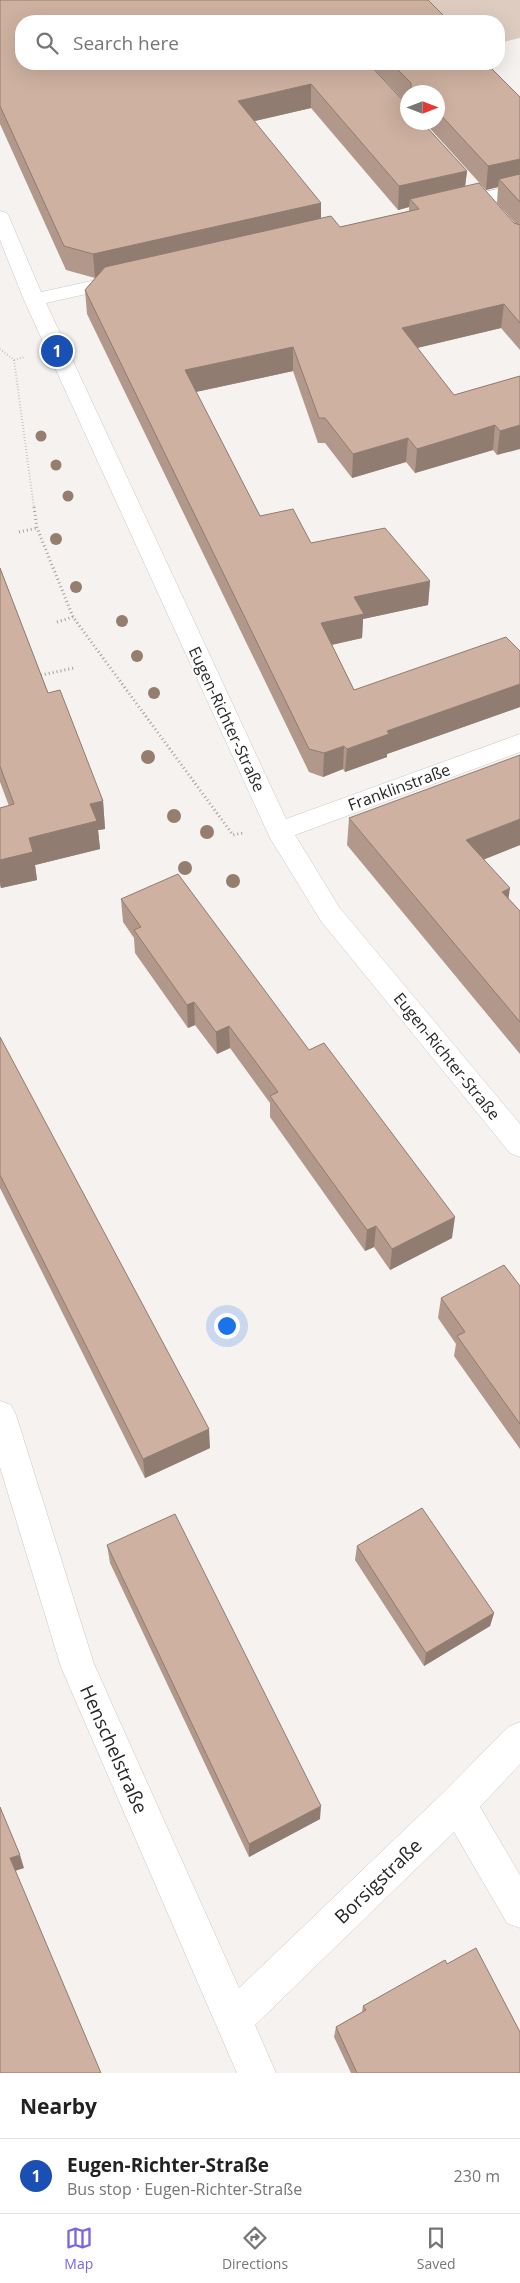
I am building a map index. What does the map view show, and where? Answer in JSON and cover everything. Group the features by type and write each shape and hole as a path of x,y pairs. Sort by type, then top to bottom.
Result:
{"street":[{"path":"440,208 473,192 520,190"},
{"path":"473,192 493,213"},
{"name":"Eugen-Richter-Straße","path":"0,217 34,300 277,828 330,914 520,1145"},
{"path":"34,300 135,277"},
{"name":"Franklinstraße","path":"277,828 520,743"},
{"name":"Henschelstraße","path":"0,1415 78,1667 257,2073"},
{"name":"Borsigstraße","path":"234,2019 458,1804 520,1739"},
{"path":"458,1804 520,1910"}],"path":[{"path":"0,349 14,360 37,528 73,617 124,690 233,835 277,828"},
{"path":"14,360 30,355"},
{"path":"19,532 37,528"},
{"path":"57,622 73,617"},
{"path":"28,678 74,668"}],"shaded area":[{"path":"413,0 520,0 520,38 505,42 505,15 428,15"}],"building":[{"path":"0,0 428,0 443,15 15,15 15,70 375,70 400,97 400,130 429,130 467,171 399,186 311,84 238,101 321,203 93,254 64,246 0,106"},
{"path":"398,70 493,70 520,97 520,159 488,166 445,120 445,85 411,85"},
{"path":"520,174 520,202 499,179"},
{"path":"479,183 514,223 520,225 520,323 504,304 402,328 454,395 520,376 520,425 500,431 495,425 417,449 408,438 353,454 325,418 319,418 293,347 185,370 260,516 293,509 311,543 385,528 430,581 354,597 364,614 321,623 354,690 506,637 520,651 520,684 387,731 389,734 347,749 344,746 324,753 309,749 85,290 105,267 331,216 340,227 419,209 410,199"},
{"path":"0,568 48,693 60,690 103,801 90,804 97,821 29,838 33,852 0,860 0,808 14,804 0,766"},
{"path":"520,755 520,819 466,840 510,888 502,892 520,911 520,1022 349,818"},
{"path":"178,874 309,1050 324,1043 455,1217 392,1249 376,1226 367,1230 270,1096 278,1092 229,1026 216,1032 194,1002 187,1005 134,930 141,927 121,899"},
{"path":"0,1037 209,1429 143,1459 0,1175"},
{"path":"504,1265 520,1286 520,1424 457,1336 465,1332 441,1298"},
{"path":"422,1508 494,1613 426,1653 357,1546"},
{"path":"175,1514 321,1806 249,1844 107,1545"},
{"path":"0,1807 20,1855 10,1858 101,2073 0,2073"},
{"path":"476,1948 520,2032 520,2073 357,2073 336,2027 366,2010 363,2006 445,1960 447,1964"}],"place":[{"name":"Eugen-Richter-Straße","path":"57,351"}]}
